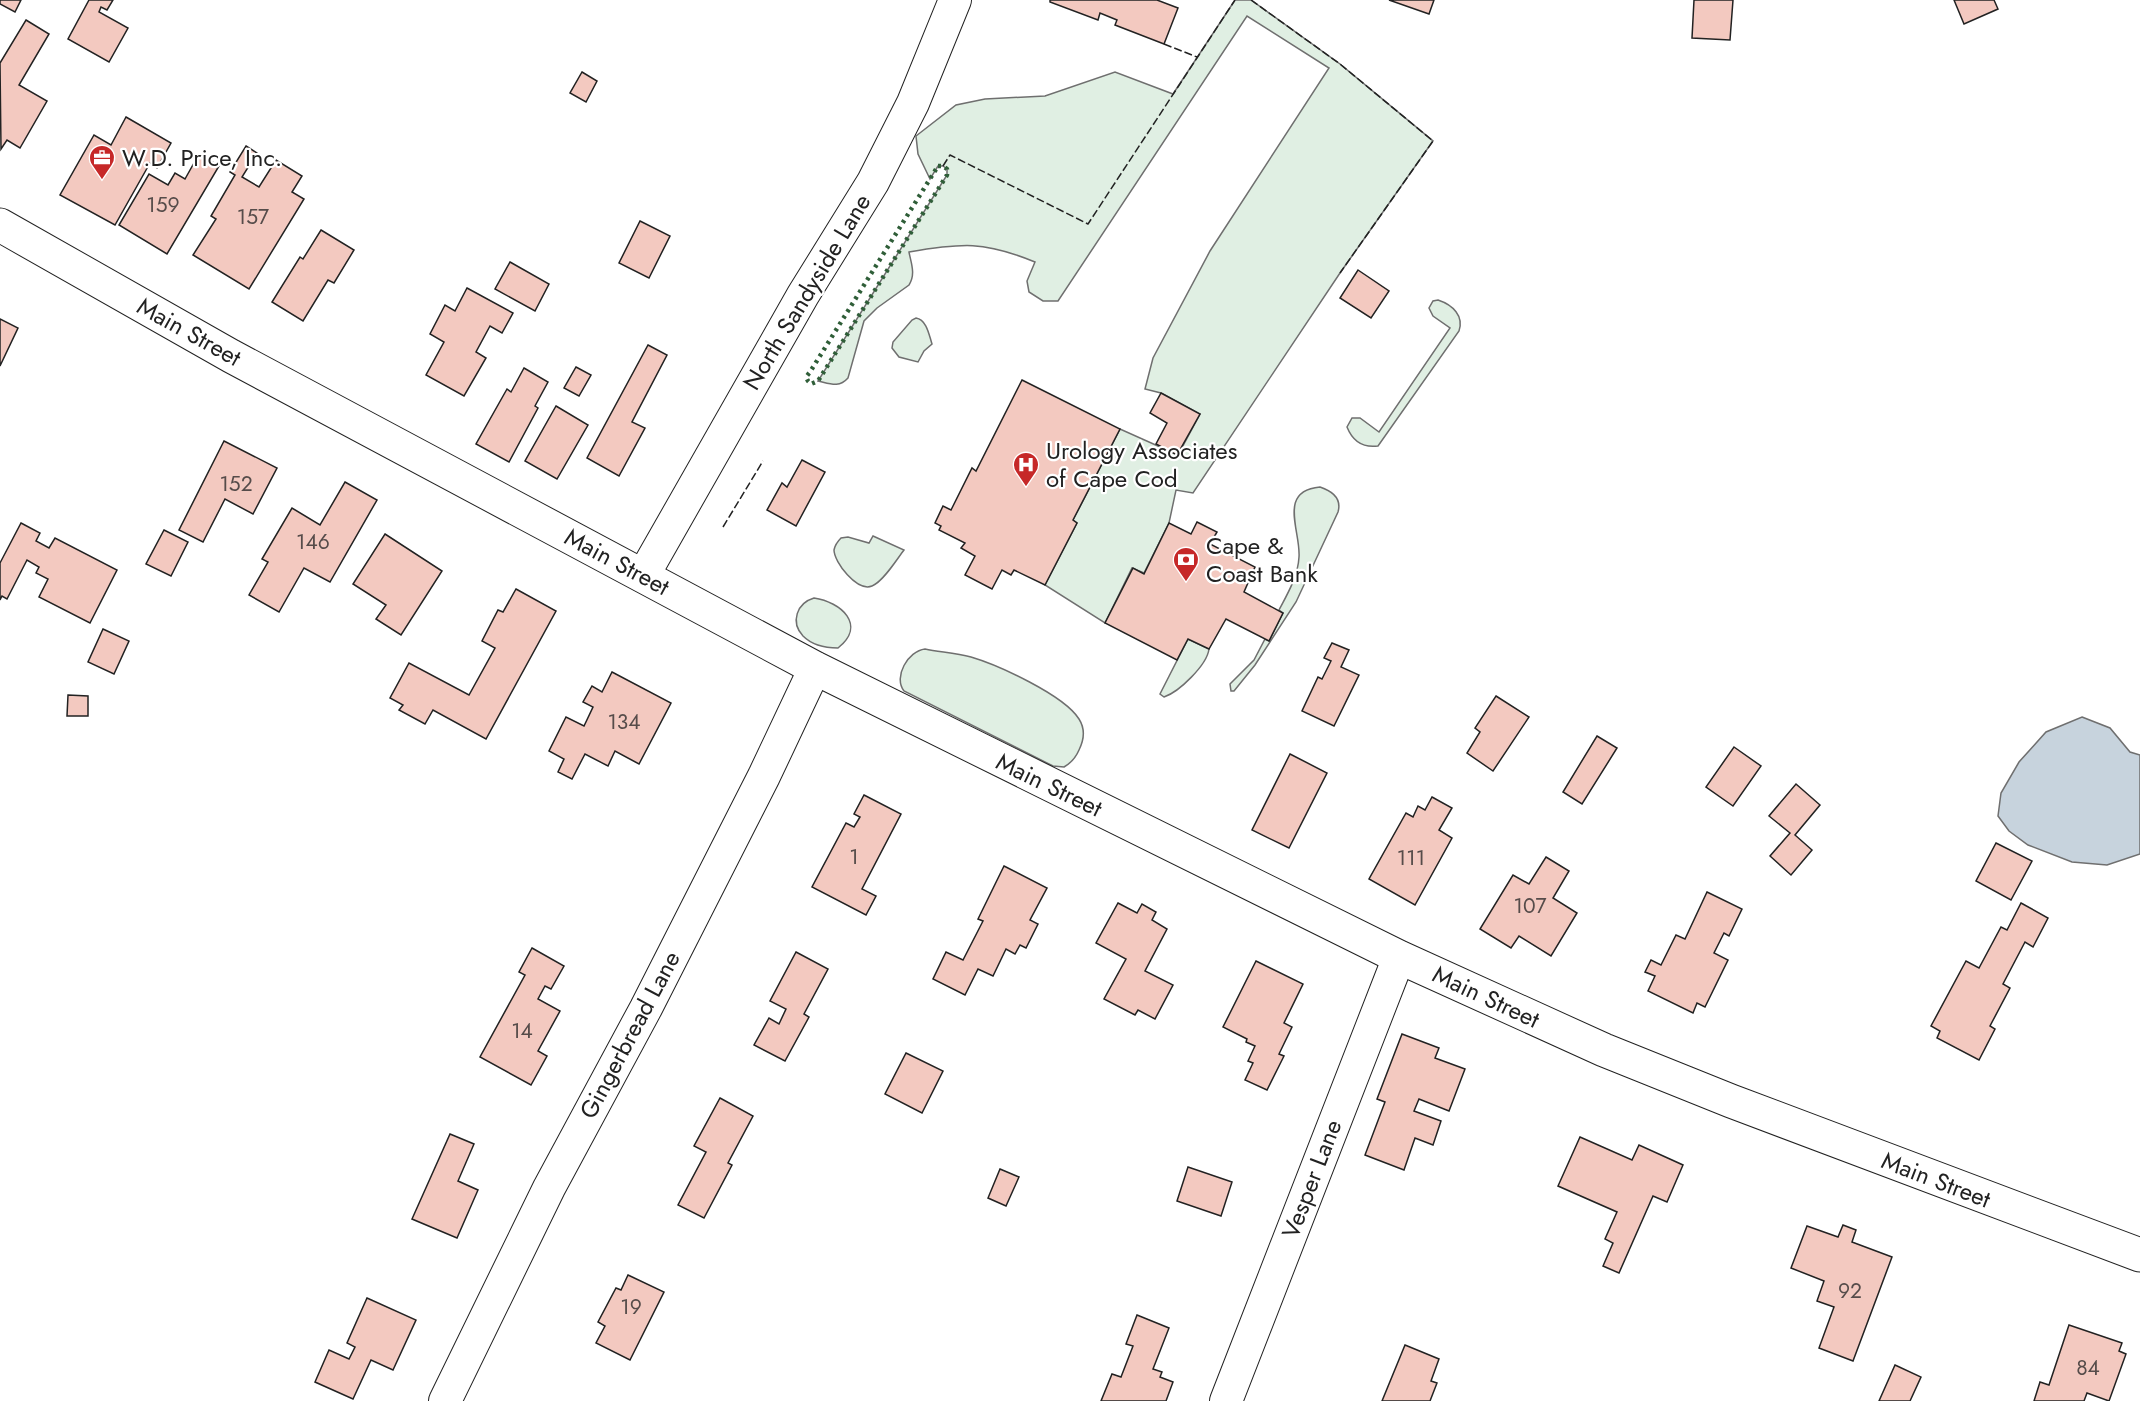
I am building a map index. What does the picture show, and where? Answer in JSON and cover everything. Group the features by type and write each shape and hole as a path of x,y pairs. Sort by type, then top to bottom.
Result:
{"main road":[{"name":"Main Street","path":"0,225 231,356 815,668 1399,957 1552,1027 1710,1093 2140,1255"}],"street":[{"name":"North Sandyside Lane","path":"643,576 803,295 873,182 913,103 955,0"},
{"name":"Gingerbread Lane","path":"445,1401 549,1188 640,1018 764,776 815,668"},
{"name":"Vesper Lane","path":"1226,1401 1399,957"}],"green space":[{"path":"1235,0 1251,0 1340,64 1433,141 1340,273 1193,493 1176,490 1169,523 1144,573 1132,568 1105,623 1045,585 1077,523 1073,520 1120,429 1178,455 1200,414 1161,393 1145,389 1153,358 1210,251 1329,68 1247,16 1058,301 1043,301 1029,292 1027,281 1035,262 1017,255 987,247 973,246 909,252 912,268 911,281 864,321 848,378 838,384 818,381 947,175 947,169 938,166 930,179 918,154 916,136 956,105 985,99 1045,96 1115,72 1173,94"},
{"path":"1438,300 1448,305 1459,316 1459,331 1378,446 1359,443 1352,437 1347,427 1352,418 1360,418 1379,432 1450,328 1433,316 1429,308 1433,301"},
{"path":"916,318 925,325 932,344 924,351 918,362 899,357 892,348 893,342"},
{"path":"1320,487 1335,496 1339,503 1338,512 1296,602 1255,665 1234,691 1231,691 1230,684 1254,660 1265,639 1269,641 1283,613 1279,610 1295,578 1299,557 1295,504 1299,496 1307,490"},
{"path":"873,536 904,550 881,580 866,587 847,575 838,562 834,550 841,538 848,537 869,543"},
{"path":"814,598 833,604 847,616 850,631 838,648 815,644 799,631 797,614 803,604"},
{"path":"1188,639 1209,649 1207,655 1191,677 1177,690 1164,697 1160,694"},
{"path":"925,649 983,661 1030,682 1060,700 1079,719 1083,727 1084,735 1078,753 1064,767 1053,766 904,691 900,679 904,666 913,654"}],"shaded area":[{"path":"2082,717 2110,728 2130,752 2140,755 2140,854 2107,865 2072,862 2028,845 2009,831 1998,816 2001,793 2019,762 2046,732"}],"building":[{"path":"0,0 21,0 15,12 0,4"},
{"path":"89,0 113,0 107,10 101,7 99,12 128,28 109,62 68,39"},
{"path":"1050,0 1157,0 1178,8 1164,44 1115,25 1117,20 1100,13 1098,20 1050,2"},
{"path":"1389,0 1434,0 1429,14"},
{"path":"1694,0 1733,0 1730,40 1692,38"},
{"path":"1954,0 1994,0 1998,9 1964,24"},
{"path":"26,20 49,34 19,85 47,101 20,148 7,140 1,149 0,63"},
{"path":"582,72 597,81 586,102 570,93"},
{"path":"126,117 171,143 157,168 150,163 115,225 60,195 94,135 111,145"},
{"path":"246,146 257,153 242,177 259,187 276,160 302,176 292,192 304,199 249,289 193,255 216,219 211,216 235,175 230,172"},
{"path":"199,154 219,166 167,254 119,225 149,174 168,185 175,173 185,179"},
{"path":"640,221 670,236 649,278 619,263"},
{"path":"321,230 354,250 334,283 328,280 303,321 272,302 300,257 303,259"},
{"path":"510,262 549,284 535,311 495,289"},
{"path":"1358,270 1389,291 1371,318 1340,298"},
{"path":"467,288 513,313 502,333 490,326 476,352 486,358 464,396 426,375 444,342 430,334 445,305 455,311"},
{"path":"0,319 18,328 0,366"},
{"path":"648,345 667,355 632,422 645,428 619,476 587,458"},
{"path":"576,367 591,375 579,396 564,388"},
{"path":"524,368 548,382 535,406 538,408 509,462 476,444 507,389 511,392"},
{"name":"Urology Associates of Cape Cod","path":"1022,380 1120,429 1073,520 1077,523 1045,585 1014,570 1011,575 1002,570 992,589 965,575 975,556 961,548 965,543 939,530 941,526 935,523 943,506 951,510 972,468 976,471"},
{"path":"1161,393 1200,414 1177,455 1156,444 1167,423 1150,413"},
{"path":"556,406 588,425 557,479 525,461"},
{"path":"224,441 277,468 253,514 225,499 203,542 179,530"},
{"path":"802,460 825,472 796,526 767,510 782,483 787,487"},
{"path":"345,482 377,500 330,582 304,568 279,612 249,595 268,562 262,559 292,508 320,525"},
{"name":"Cape & Coast Bank","path":"1197,522 1217,532 1210,544 1255,567 1244,592 1283,613 1269,641 1226,619 1209,649 1188,639 1177,660 1105,623 1133,568 1144,574 1169,523 1191,534"},
{"path":"21,523 40,533 36,541 49,548 55,538 117,570 90,623 39,597 48,579 36,573 39,567 27,560 7,599 2,596 0,600 0,563"},
{"path":"164,530 188,542 171,576 146,564"},
{"path":"385,534 442,571 401,635 376,619 386,605 353,584"},
{"path":"516,589 556,611 486,739 433,710 425,724 399,710 403,705 390,698 409,663 469,695 495,648 482,641 498,610 503,612"},
{"path":"103,629 129,641 114,674 88,662"},
{"path":"1332,643 1349,650 1341,667 1359,675 1334,726 1302,711 1318,677 1322,679 1331,661 1324,658"},
{"path":"612,672 671,703 639,764 615,751 608,766 585,754 572,779 558,772 564,759 549,751 566,717 584,726 593,707 583,702 592,686 602,692"},
{"path":"68,695 88,696 88,716 67,716"},
{"path":"1496,696 1529,717 1493,771 1467,753 1480,732 1475,728"},
{"path":"1597,736 1617,748 1582,804 1563,792"},
{"path":"1734,747 1761,766 1733,806 1706,787"},
{"path":"1290,754 1327,773 1289,848 1252,830"},
{"path":"1796,784 1820,805 1795,835 1812,850 1791,875 1770,856 1790,833 1769,816"},
{"path":"864,795 901,814 862,889 876,896 866,915 812,887 846,823 854,827 860,817 854,814"},
{"path":"1432,797 1452,808 1439,830 1452,838 1415,905 1369,879 1406,813 1413,817 1418,806 1425,810"},
{"path":"1996,843 2032,861 2011,900 1976,881"},
{"path":"1546,857 1569,871 1553,898 1577,913 1551,956 1519,936 1511,948 1480,929 1513,875 1529,884"},
{"path":"1004,866 1047,888 1030,920 1038,924 1026,948 1020,945 1015,954 1006,949 993,976 978,969 965,995 933,979 946,952 963,960 983,921 978,919"},
{"path":"1707,892 1742,909 1729,936 1724,933 1714,953 1728,960 1705,1007 1697,1003 1693,1013 1648,991 1655,976 1645,972 1651,960 1661,965 1676,935 1685,939"},
{"path":"1118,903 1137,913 1142,904 1156,912 1152,920 1167,929 1145,971 1173,985 1155,1019 1138,1010 1135,1015 1104,999 1126,959 1096,943"},
{"path":"2021,903 2048,918 2033,947 2025,942 2003,984 2010,988 1990,1026 1995,1029 1979,1060 1937,1038 1940,1031 1931,1026 1966,961 1979,968 2001,927 2007,930"},
{"path":"532,948 564,966 551,989 545,986 538,999 560,1011 538,1051 547,1056 531,1085 480,1057 525,975 519,972"},
{"path":"796,952 828,969 804,1014 809,1017 785,1061 754,1045 769,1018 779,1024 786,1009 770,1001"},
{"path":"1256,961 1303,984 1284,1023 1292,1027 1279,1054 1284,1056 1267,1090 1245,1080 1253,1063 1248,1061 1255,1046 1246,1042 1247,1039 1223,1027"},
{"path":"1402,1034 1439,1048 1435,1058 1465,1069 1449,1111 1419,1099 1414,1111 1441,1121 1433,1145 1415,1138 1404,1170 1365,1155 1385,1102 1377,1099"},
{"path":"906,1053 943,1071 922,1113 885,1094"},
{"path":"720,1098 753,1116 728,1163 732,1165 704,1218 678,1205 706,1152 694,1146"},
{"path":"450,1134 474,1144 458,1181 478,1190 457,1238 412,1219"},
{"path":"1580,1137 1632,1160 1639,1145 1683,1165 1667,1202 1653,1196 1619,1273 1603,1266 1613,1243 1605,1239 1617,1212 1558,1186"},
{"path":"1188,1167 1232,1182 1221,1216 1177,1201"},
{"path":"1000,1169 1019,1177 1006,1206 988,1198"},
{"path":"1843,1225 1856,1230 1852,1242 1892,1257 1853,1361 1819,1348 1834,1307 1817,1301 1824,1281 1791,1268 1807,1226 1838,1237"},
{"path":"628,1275 664,1292 630,1360 596,1343 605,1326 598,1322 616,1288 621,1290"},
{"path":"367,1298 416,1320 393,1370 371,1360 353,1399 315,1382 329,1350 349,1359 355,1347 347,1343"},
{"path":"1137,1315 1169,1328 1153,1369 1162,1372 1160,1377 1173,1382 1166,1401 1101,1401 1112,1374 1121,1377 1133,1346 1126,1344"},
{"path":"2069,1325 2122,1343 2119,1351 2126,1354 2109,1401 2087,1393 2084,1401 2034,1401 2040,1382 2049,1385"},
{"path":"1405,1345 1439,1359 1431,1381 1437,1383 1430,1401 1382,1401"},
{"path":"1895,1365 1921,1377 1910,1401 1879,1401"}],"hedge":[{"path":"938,166 947,169 947,175 818,381 811,384 806,377 938,166"}],"fence":[{"path":"943,166 950,155 1088,224 1235,0"},
{"path":"1251,0 1340,64 1433,141 1340,273"},
{"path":"1164,44 1197,57"},
{"path":"723,527 763,461"}],"place":[{"name":"W.D. Price, Inc.","path":"102,181"},
{"name":"Urology Associates of Cape Cod","path":"1026,488"},
{"name":"Cape & Coast Bank","path":"1186,583"}]}
